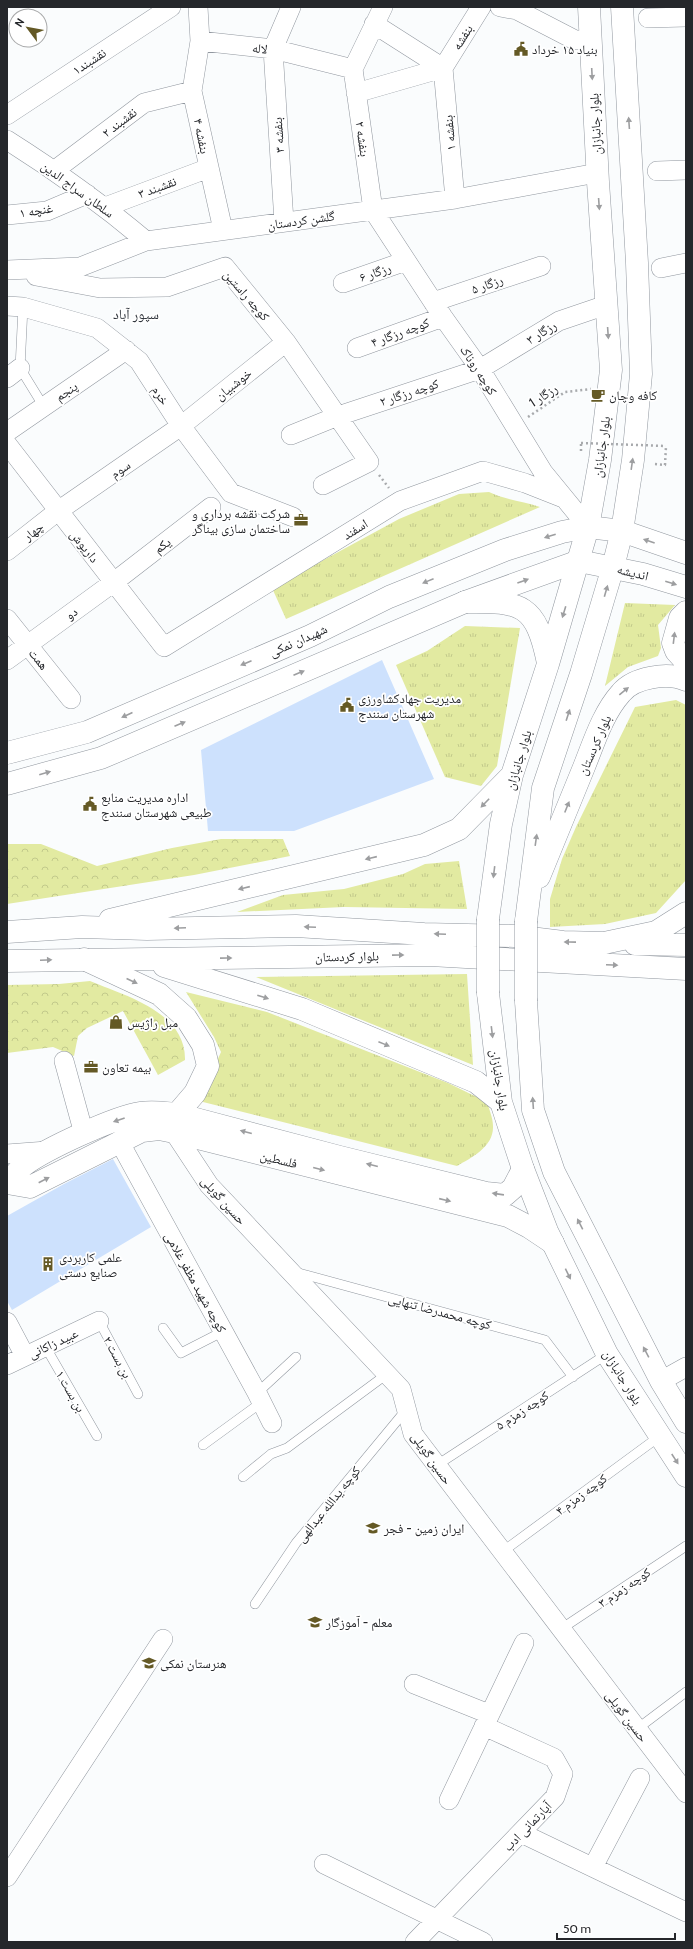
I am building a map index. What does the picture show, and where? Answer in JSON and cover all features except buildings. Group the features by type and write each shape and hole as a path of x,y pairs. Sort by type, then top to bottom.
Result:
{"main road":[{"name":"بلوار جانبازان","path":"589,7 597,173 611,370 609,390 600,460 588,527 548,664 512,775 501,824 488,919 488,993 501,1102 523,1169 553,1243 607,1354 686,1476"},
{"path":"622,7 636,247 641,374 633,460 622,531 613,567 581,674 543,788 526,914 526,1001 533,1110 554,1172 661,1381 686,1422"},
{"path":"588,527 622,531 686,553"},
{"name":"شهیدان نمکی","path":"7,753 87,732 310,636 397,594 504,550 562,532 588,527"},
{"path":"7,784 101,758 465,602 579,561"},
{"name":"اندیشه","path":"579,561 643,574 686,588"},
{"path":"465,602 500,601 520,607 534,621 543,638 548,664"},
{"path":"686,612 680,618 673,643 676,651 686,662"},
{"name":"بلوار کردستان","path":"526,914 594,742 609,710 621,692 638,682 654,676 680,677 686,680"},
{"path":"82,927 424,845 459,829 512,775"},
{"name":"بلوار کردستان","path":"604,943 656,932 686,913"},
{"name":"بلوار کردستان","path":"7,932 82,927 147,929 296,926 424,934 514,936 563,942 686,945"},
{"name":"بلوار کردستان","path":"7,961 430,955 686,969"},
{"path":"84,959 159,994 186,1018 203,1045 208,1066 195,1093 176,1123"},
{"path":"146,960 159,994"},
{"path":"146,960 302,1009 476,1082 501,1102"},
{"name":"فلسطین","path":"7,1183 23,1166 50,1150 84,1134 140,1113 160,1112 176,1123 508,1216 529,1227 553,1243"},
{"name":"فلسطین","path":"7,1183 30,1187 119,1141 142,1131 159,1129 176,1123 340,1157 486,1193 505,1195 514,1188 523,1169"}],"street":[{"name":"نقشبند۱","path":"7,115 171,7"},
{"path":"198,7 200,40"},
{"path":"273,49 291,7"},
{"path":"353,69 383,7"},
{"name":"بنفشه","path":"443,68 481,7"},
{"path":"500,7 517,10 575,40 590,40"},
{"path":"648,18 686,17"},
{"path":"374,24 443,68"},
{"name":"لاله","path":"200,40 273,49 353,69"},
{"name":"بنفشه ۴","path":"200,40 192,91 223,230"},
{"name":"بنفشه ۳","path":"273,49 284,222"},
{"path":"356,93 443,68"},
{"name":"بنفشه ۱","path":"443,68 455,198"},
{"name":"بنفشه ۲","path":"353,69 373,210"},
{"name":"نقشبند ۲","path":"55,170 144,103 192,91"},
{"name":"سلطان سراج الدین","path":"7,140 55,170 105,207 146,242"},
{"name":"نقشبند ۳","path":"105,207 209,168"},
{"path":"657,171 686,170"},
{"name":"گلشن کردستان","path":"7,271 80,267 146,242 455,198 597,173"},
{"name":"غنچه ۱","path":"7,215 47,211 87,194"},
{"name":"کوچه روناک","path":"373,210 438,310 480,369 543,472 588,527"},
{"name":"رزگار ۶","path":"343,283 406,262"},
{"path":"661,268 686,263"},
{"name":"رزگار ۵","path":"438,310 541,266"},
{"name":"کوچه راستین","path":"7,271 100,288 145,288 167,287 225,267 286,342 369,462"},
{"name":"رزگار ۳","path":"480,369 559,321 606,305"},
{"name":"خرم","path":"15,307 97,328 140,361 180,426 231,493 293,517"},
{"name":"کوچه رزگار ۴","path":"357,348 438,310"},
{"name":"خوشبیان","path":"180,426 286,342"},
{"name":"پنجم","path":"7,432 126,350"},
{"name":"کوچه رزگار ۲","path":"338,416 480,369"},
{"path":"291,435 338,416"},
{"name":"سوم","path":"58,511 180,426"},
{"name":"داریوش","path":"7,444 164,647"},
{"path":"323,485 369,462"},
{"name":"اسفند","path":"164,647 400,501 483,471 525,483 563,498"},
{"name":"یکم","path":"114,582 211,508"},
{"name":"چهار","path":"7,551 58,511"},
{"name":"دو","path":"7,660 114,582"},
{"name":"همت","path":"7,619 71,699"},
{"path":"64,1061 84,1134"},
{"name":"حسین گویلی","path":"176,1123 210,1185 401,1389 413,1434 637,1729 684,1787"},
{"name":"کوچه شهید مظفر غلامی","path":"119,1141 260,1397 272,1423"},
{"path":"7,1154 50,1150"},
{"name":"عبید زاکانی","path":"7,1365 99,1321"},
{"path":"7,1322 25,1356"},
{"path":"661,1381 686,1367"},
{"path":"7,1877 162,1639"},
{"path":"449,1800 524,1643"},
{"name":"آپارتمانی ادب","path":"414,1684 487,1720 554,1758 563,1774 555,1797 415,1942"},
{"path":"593,1867 640,1778"},
{"path":"521,1833 686,1912"},
{"path":"324,1864 483,1942"}],"lane":[{"path":"15,307 13,373 44,407"},
{"name":"کوچه محمدرضا تنهایی","path":"290,1270 545,1340 573,1377"},
{"name":"بن بست ۲","path":"99,1321 138,1394"},
{"path":"163,1328 181,1353 224,1331"},
{"name":"بن بست ۱","path":"45,1346 97,1436"},
{"name":"کوچه زمزم ۵","path":"437,1465 607,1354"},
{"path":"203,1445 260,1397 296,1357"},
{"path":"242,1477 271,1454 287,1448 387,1374"},
{"name":"کوچه یدالله عبدالهی","path":"255,1604 296,1543 406,1410"},
{"name":"کوچه زمزم ۴","path":"502,1552 660,1436"},
{"name":"کوچه زمزم ۳","path":"561,1629 686,1546"},
{"path":"637,1729 686,1692"}],"path":[{"name":"رزگار 1","path":"514,426 565,392 592,389 609,390"},
{"path":"581,443 666,446 665,465 655,464"},
{"path":"369,462 400,501"}],"green space":[{"path":"489,492 540,507 286,619 272,588 399,519 459,494"},
{"path":"625,603 675,605 658,625 661,648 658,656 628,667 605,686"},
{"path":"465,626 520,628 497,766 481,786 445,777 396,665 427,651"},
{"path":"676,700 686,705 686,880 656,913 605,924 550,927 550,899 562,859 576,827 635,707"},
{"path":"221,839 283,839 290,856 194,875 7,904 7,844 41,844 97,866 172,848"},
{"path":"459,861 467,909 344,907 237,912 283,895 344,889 403,874 425,864"},
{"path":"467,974 473,1065 256,977"},
{"path":"90,981 136,1000 165,1018 176,1030 183,1043 185,1060 158,1075 123,1011 87,1028 78,1036 74,1056 53,1047 7,1053 7,985 59,984"},
{"path":"186,992 267,1012 448,1083 487,1102 493,1123 490,1140 481,1151 457,1166 195,1100 208,1081 221,1052 214,1037"}],"place":[{"name":"بنیاد ۱۵ خرداد","path":"521,49"},
{"name":"کافه وچان","path":"598,395"},
{"name":"شرکت نقشه برداری و ساختمان سازی بیناگر","path":"301,520"},
{"name":"مدیریت جهادکشاورزی شهرستان سنندج","path":"347,705"},
{"name":"اداره مدیریت منابع طبیعی شهرستان سنندج","path":"90,804"},
{"name":"مبل راژیس","path":"116,1022"},
{"name":"بیمه تعاون","path":"91,1067"},
{"name":"علمی کاربردی صنایع دستی","path":"48,1264"},
{"name":"ایران زمین - فجر","path":"373,1528"},
{"name":"معلم - آموزگار","path":"315,1622"},
{"name":"هنرستان نمکی","path":"149,1663"}],"district":[{"name":"سپور آباد","path":"136,314"}]}
